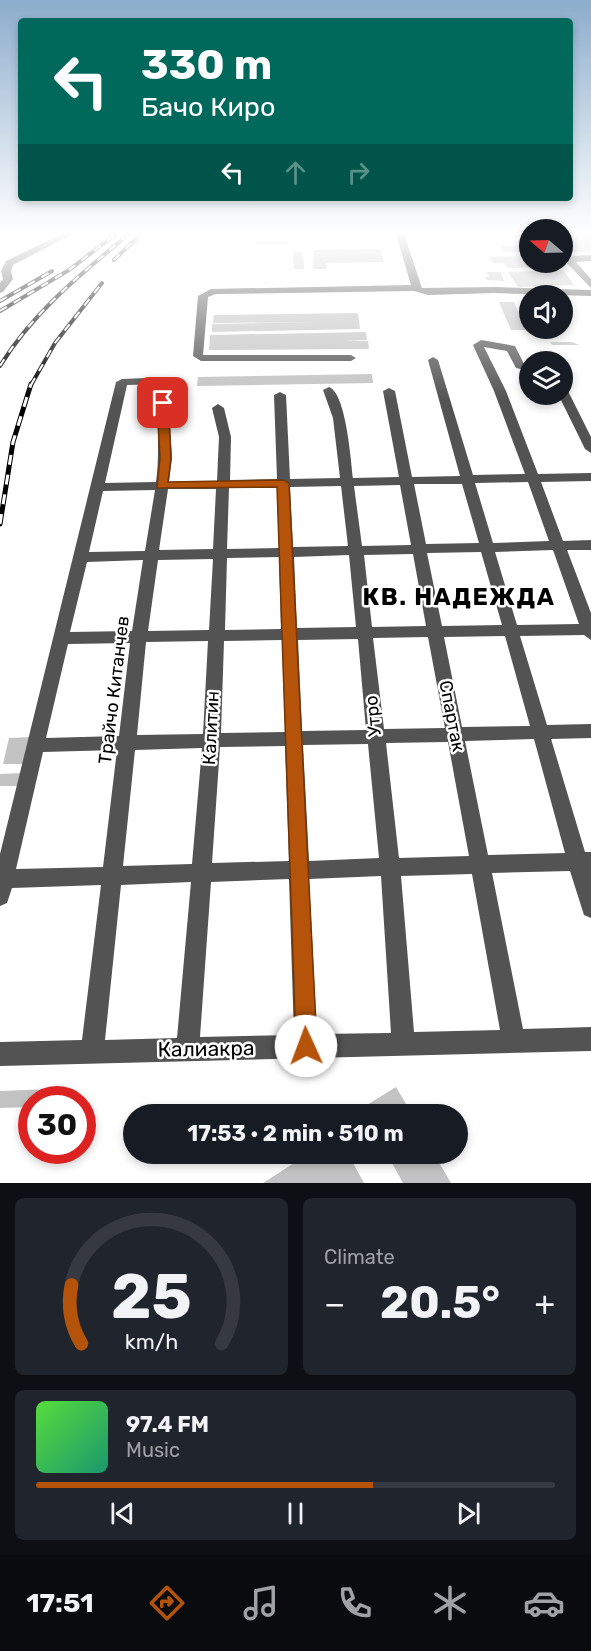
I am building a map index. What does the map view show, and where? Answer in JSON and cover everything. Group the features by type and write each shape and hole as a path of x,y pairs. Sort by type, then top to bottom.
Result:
{"street":[{"path":"335,289 214,291 203,296 198,356 201,358 351,358"},
{"path":"420,289 428,292 495,290 591,292"},
{"path":"61,638 590,631 500,391 478,345 481,343 511,348 519,364"},
{"path":"433,360 541,732 584,861 591,908"},
{"name":"Трайчо Китанчев","path":"92,1052 139,637 166,458 163,403 169,380 122,382 97,487"},
{"name":"Утро","path":"329,390 339,418 356,551 390,867 404,1044"},
{"name":"Спартак","path":"389,391 514,1041"},
{"path":"280,395 306,1046"},
{"path":"572,405 585,424 591,448"},
{"name":"Калитин","path":"188,1049 212,740 225,437 218,408"},
{"path":"584,861 112,876 2,888 97,487 590,478"},
{"path":"80,557 591,545"},
{"path":"36,745 591,731"},
{"name":"Калиакра","path":"0,1054 591,1039"}],"building":[{"path":"499,302 514,302 519,314 519,330 511,330"},
{"path":"358,313 360,329 212,332 212,324 325,322 213,323 214,315"},
{"path":"366,332 367,340 345,341 368,341 369,349 209,350 210,335"},
{"path":"550,342 572,342 579,345 552,345"},
{"path":"372,374 373,383 197,386 198,377"},
{"path":"32,737 26,764 3,764 9,738"},
{"path":"23,773 20,786 0,786 0,774"},
{"path":"396,1087 406,1104 368,1104"},
{"path":"18,1090 18,1107 0,1108 0,1091"},
{"path":"292,1164 354,1164 364,1183 263,1183"},
{"path":"393,1164 440,1164 451,1183 403,1183"}],"railway":[{"path":"0,301 20,289"},
{"path":"0,311 37,289"},
{"path":"0,366 27,328 65,289"},
{"path":"31,385 55,343 97,289"},
{"path":"0,524 13,442 31,384"}],"district":[{"name":"КВ. НАДЕЖДА","path":"459,597"}],"route":[{"path":"163,403 166,458 161,486 283,483 306,1046"}]}
